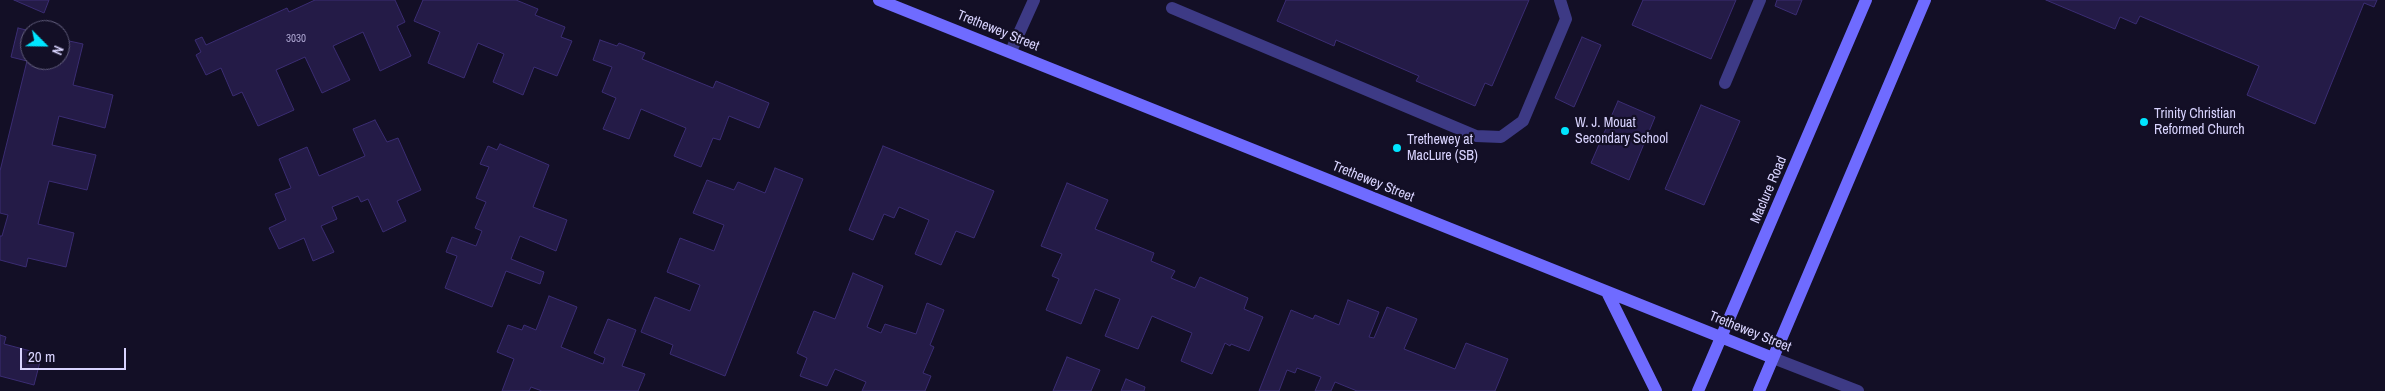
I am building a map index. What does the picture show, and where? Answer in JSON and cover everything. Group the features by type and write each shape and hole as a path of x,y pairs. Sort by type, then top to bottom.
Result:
{"main road":[{"name":"Trethewey Street","path":"879,0 1773,358"},
{"name":"Maclure Road","path":"1698,391 1866,0"},
{"path":"1759,391 1925,0"},
{"path":"1607,292 1656,391"}],"street":[{"path":"1010,51 1034,0"},
{"path":"1172,8 1476,136 1501,137 1523,121 1534,96 1566,19 1560,0"},
{"path":"1725,82 1760,0"},
{"name":"Trethewey Street","path":"1773,358 1858,391"}],"building":[{"path":"14,0 49,0 44,13"},
{"path":"315,0 395,0 405,22 397,26 411,56 380,71 363,32 333,46 350,80 322,93 305,57 276,70 294,110 258,126 242,92 233,96 221,68 206,75 196,55 201,52 195,40 202,37 206,45 287,8 289,12"},
{"path":"423,0 516,0 538,9 535,15 565,27 561,37 572,41 557,76 534,67 523,95 493,82 504,54 478,43 464,78 428,63 440,32 414,21"},
{"path":"1286,0 1529,0 1492,86 1485,83 1475,106 1416,81 1419,76 1336,40 1334,46 1277,21"},
{"path":"1643,0 1736,0 1711,59 1632,25"},
{"path":"1777,0 1802,0 1796,15 1775,6"},
{"path":"2046,0 2377,0 2374,7 2364,3 2315,124 2247,95 2259,66 2140,16 2136,24 2120,17 2115,29"},
{"path":"18,28 20,28 20,59 11,57"},
{"path":"1582,37 1601,45 1574,107 1555,98"},
{"path":"600,40 617,46 619,43 645,53 642,59 713,88 716,81 769,103 759,128 729,116 720,140 713,138 701,167 674,156 686,128 641,109 629,139 603,129 616,98 602,92 612,67 593,60"},
{"path":"70,41 83,44 73,85 113,95 105,128 59,116 52,145 96,155 87,190 49,181 38,224 74,233 66,267 28,258 26,267 0,260 0,236 2,236 8,215 0,213 0,171 25,70 70,70"},
{"path":"1618,101 1655,117 1629,180 1591,163"},
{"path":"1701,105 1740,121 1704,205 1665,189"},
{"path":"375,120 387,142 398,138 421,190 397,201 406,221 383,232 368,199 361,202 358,196 332,207 337,219 321,226 334,252 313,261 304,238 279,249 269,228 286,220 275,194 291,188 279,159 307,147 319,176 365,156 353,129"},
{"path":"500,144 549,165 533,207 567,220 556,251 520,236 511,259 544,272 540,284 506,271 492,307 445,288 457,256 446,252 452,237 476,246 482,231 475,228 486,202 476,198 489,167 480,164 488,146 497,150"},
{"path":"883,146 994,191 974,238 956,231 941,265 915,254 929,220 899,207 894,218 884,214 873,240 849,230"},
{"path":"775,168 803,179 725,376 670,354 673,345 641,332 655,297 690,311 700,285 667,272 680,238 714,251 724,225 693,213 707,180 734,190 738,182 765,193"},
{"path":"1067,183 1108,200 1095,229 1154,253 1151,261 1175,271 1171,278 1195,288 1200,277 1248,298 1244,309 1263,317 1249,351 1225,343 1212,374 1181,361 1192,333 1152,316 1138,349 1105,336 1120,299 1095,289 1081,324 1046,310 1059,279 1052,276 1062,254 1041,246"},
{"path":"853,273 883,286 867,327 881,333 885,324 916,334 927,303 944,310 930,345 934,347 923,373 931,376 925,391 862,391 866,382 835,369 827,386 800,376 807,358 797,353 814,311 835,319"},
{"path":"549,296 577,307 561,347 603,364 605,358 594,353 608,319 636,330 622,366 645,374 638,391 542,391 531,387 529,391 502,391 514,359 497,352 508,325 522,330 524,325 536,330"},
{"path":"1348,300 1379,312 1369,337 1374,338 1387,307 1417,319 1404,349 1455,369 1466,343 1508,359 1495,391 1357,391 1335,382 1331,391 1315,391 1321,377 1297,368 1295,373 1287,370 1279,391 1259,391 1291,310 1313,319 1315,315 1339,325"},
{"path":"0,335 6,337 4,344 42,354 34,385 0,376"},
{"path":"1067,357 1100,370 1091,391 1053,391"},
{"path":"1126,379 1145,387 1144,391 1121,391"}],"place":[{"name":"Trinity Christian Reformed Church","path":"2144,122"},
{"name":"W. J. Mouat Secondary School","path":"1565,131"},
{"name":"Trethewey at MacLure (SB)","path":"1397,148"}]}
